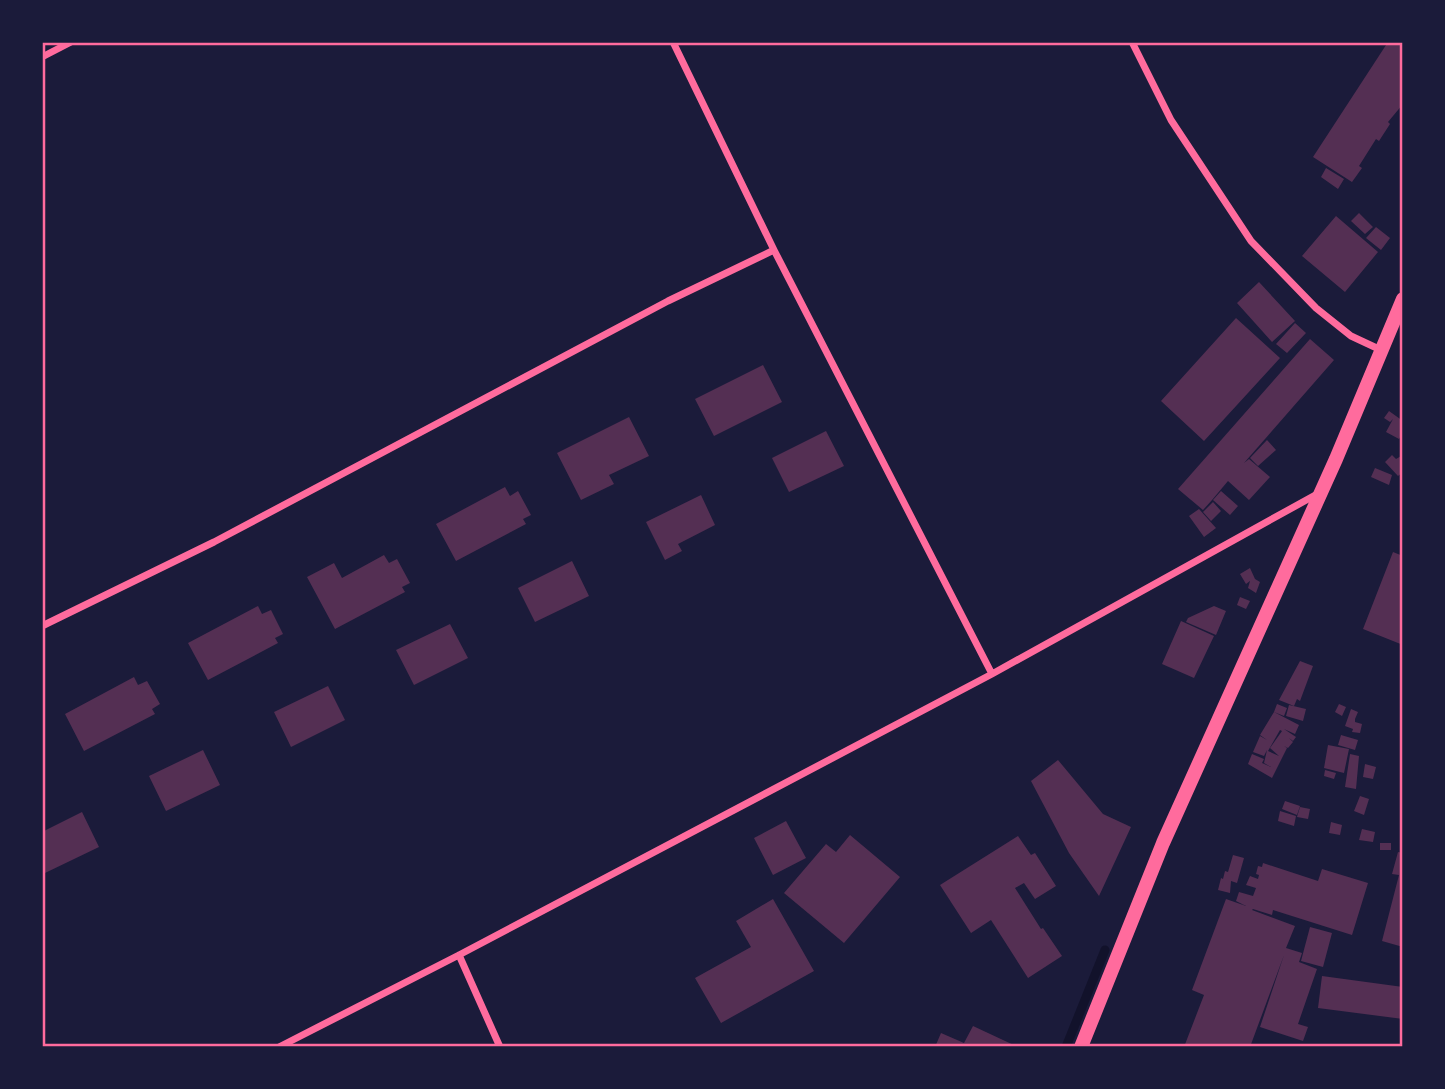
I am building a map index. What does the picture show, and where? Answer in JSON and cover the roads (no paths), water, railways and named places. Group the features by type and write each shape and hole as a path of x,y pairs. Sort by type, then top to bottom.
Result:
{"main road":[{"path":"1081,1047 1163,843 1321,492 1403,299"}],"street":[{"path":"42,57 71,42"},
{"path":"673,42 774,250 992,674"},
{"path":"1132,42 1171,120 1251,240 1316,308 1350,336 1381,350"},
{"path":"42,626 214,542 668,301 774,250"},
{"path":"279,1047 992,674 1321,492"},
{"path":"459,955 500,1047"}],"waterway":[{"path":"1066,1047 1105,950"}]}
